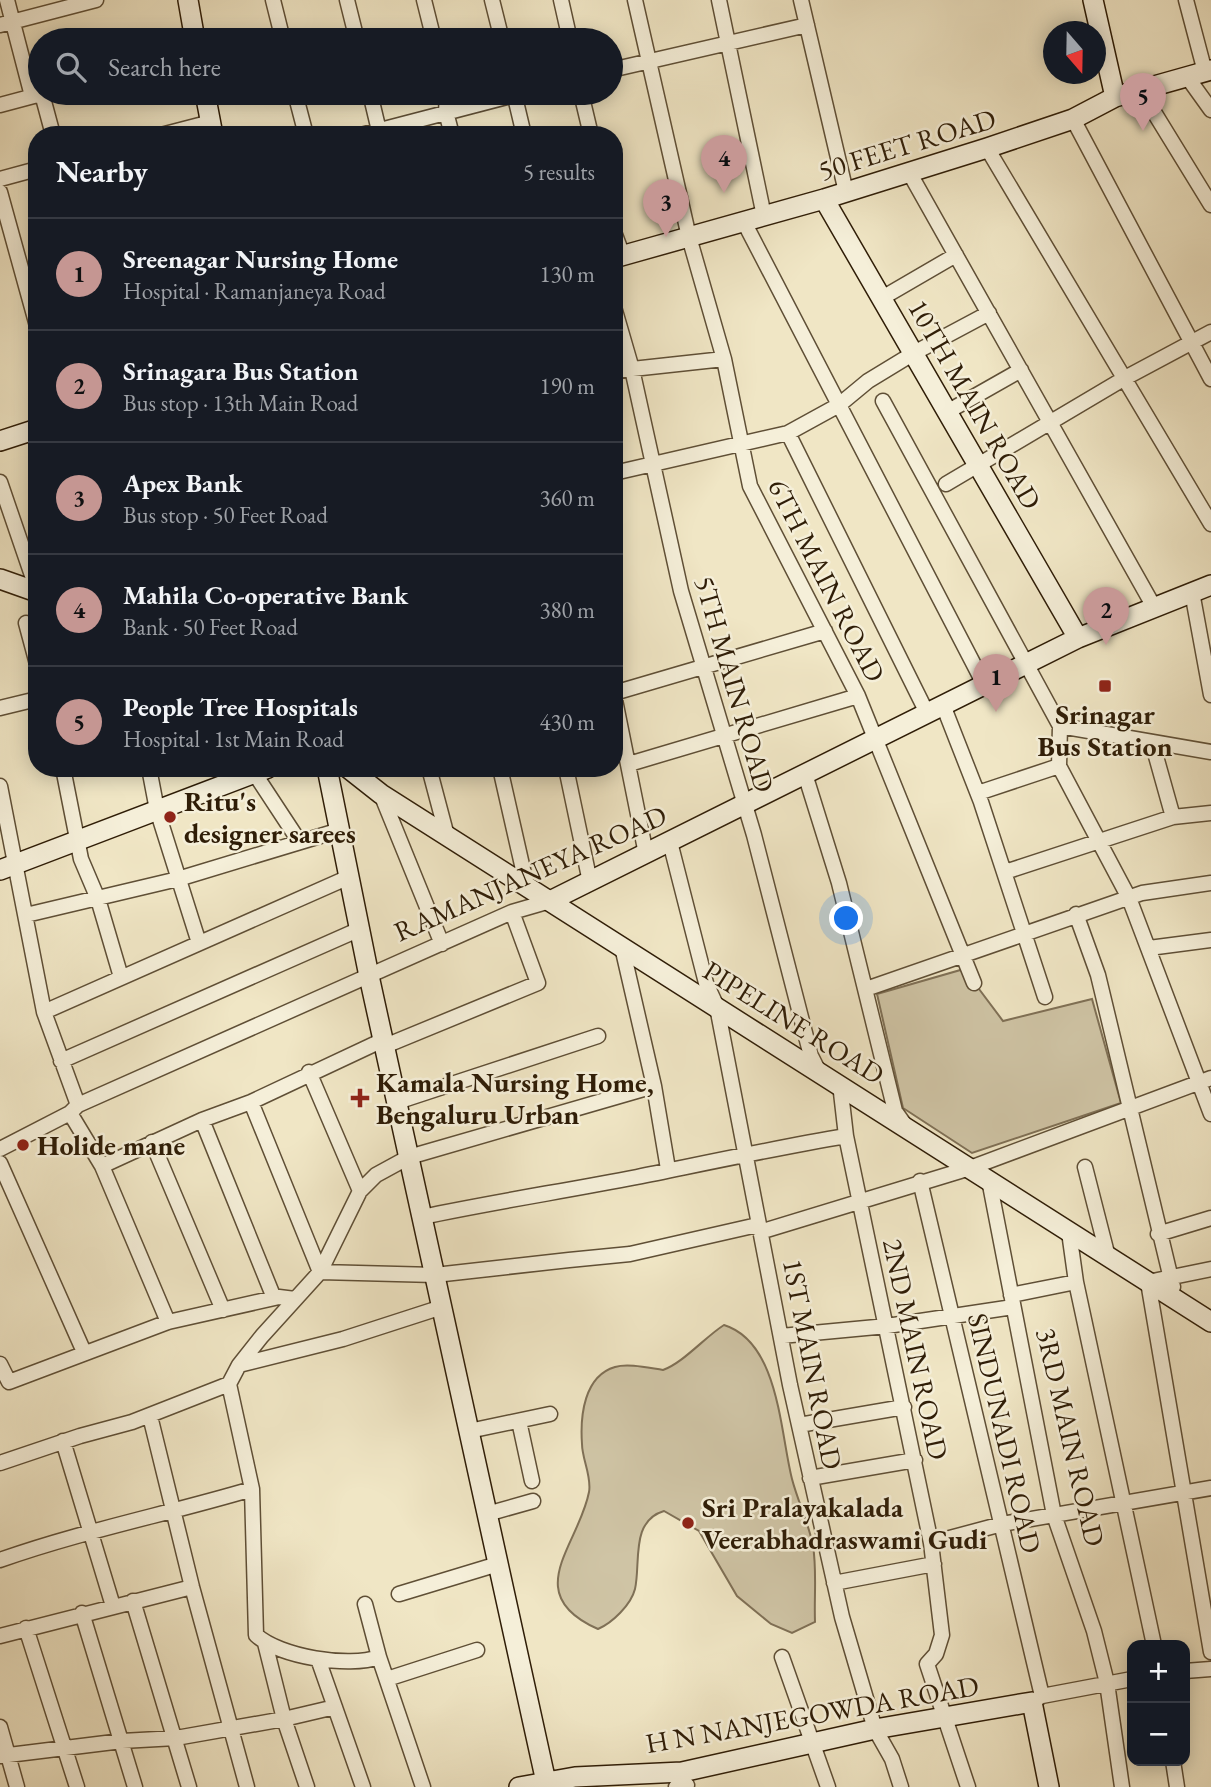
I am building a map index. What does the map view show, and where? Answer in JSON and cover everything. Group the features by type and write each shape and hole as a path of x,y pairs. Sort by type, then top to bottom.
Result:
{"street":[{"path":"7,0 6,23 28,69"},
{"path":"6,23 96,0"},
{"path":"188,0 193,28"},
{"path":"273,0 280,28"},
{"path":"347,0 354,28"},
{"path":"424,0 431,28"},
{"path":"492,0 499,28"},
{"path":"561,0 567,28"},
{"name":"6TH MAIN ROAD","path":"635,0 689,237 724,359 750,486 877,738 974,983"},
{"path":"719,0 764,216"},
{"path":"801,0 846,192"},
{"path":"1093,0 1115,97"},
{"path":"1186,0 1211,110"},
{"path":"623,67 807,25"},
{"name":"50 FEET ROAD","path":"623,256 824,199 987,148 1073,119 1115,97 1202,73"},
{"path":"1140,90 1211,205"},
{"path":"0,105 28,97"},
{"path":"43,105 50,126"},
{"path":"207,105 212,126"},
{"path":"298,105 304,126"},
{"path":"373,105 378,126"},
{"path":"446,105 450,126"},
{"path":"400,126 472,105"},
{"path":"519,105 522,126"},
{"path":"584,105 589,126"},
{"path":"1073,119 1211,379"},
{"path":"987,148 1211,524"},
{"path":"0,179 28,171"},
{"path":"909,172 1154,607"},
{"path":"0,192 6,234 28,290"},
{"name":"10TH MAIN ROAD","path":"824,199 1077,638"},
{"path":"744,222 985,684"},
{"path":"882,298 956,255"},
{"path":"623,471 788,433 839,405 868,381 914,353 989,313"},
{"path":"946,484 1125,378 1211,332"},
{"name":"5TH MAIN ROAD","path":"623,338 632,369 651,465 703,666 745,804 811,1056 819,1072"},
{"path":"623,370 724,359"},
{"path":"947,412 1021,370"},
{"path":"883,401 1060,726 1059,766 1129,898 1206,1079 1211,1114"},
{"path":"0,441 28,432"},
{"path":"788,433 978,793 1045,997"},
{"path":"0,482 28,564"},
{"path":"0,579 28,588"},
{"name":"RAMANJANEYA ROAD","path":"0,1149 74,1109 512,912 550,901 1077,638 1211,584"},
{"path":"1192,592 1211,695"},
{"path":"26,624 28,631"},
{"path":"623,691 825,631"},
{"path":"629,764 858,696"},
{"path":"0,708 28,701"},
{"path":"1060,726 1211,752"},
{"path":"623,736 646,854"},
{"path":"1153,742 1173,817"},
{"path":"978,793 1059,766"},
{"path":"806,774 839,883 895,1111 907,1127"},
{"path":"65,777 81,859 97,899 121,977"},
{"path":"151,777 157,810 199,943"},
{"path":"8,866 240,777"},
{"path":"261,777 299,841"},
{"path":"329,777 369,976 546,1782"},
{"name":"PIPELINE ROAD","path":"359,777 381,794 1211,1322"},
{"path":"431,777 447,836"},
{"path":"501,777 527,887"},
{"path":"568,777 590,882"},
{"path":"0,788 8,866 26,915 44,1012 74,1109 102,1166 168,1322"},
{"path":"381,794 442,944"},
{"path":"1005,872 1098,839 1173,817 1211,813"},
{"path":"26,915 178,878 340,830"},
{"path":"670,842 706,983 717,1007 744,1153 762,1231"},
{"path":"44,1012 349,877"},
{"path":"866,989 1076,914 1129,898 1211,883"},
{"path":"102,1166 202,1120 251,1102 309,1072 538,983 512,912"},
{"path":"1076,914 1098,975 1169,1280 1182,1304"},
{"path":"61,1061 360,929"},
{"path":"1149,948 1211,940"},
{"path":"622,947 654,1086 668,1169"},
{"path":"397,1102 598,1036"},
{"path":"309,1072 360,1191"},
{"path":"320,1272 435,1275 630,1254 753,1226 762,1231 970,1168 1206,1079"},
{"path":"840,1084 846,1136 861,1202"},
{"path":"379,1657 371,1660 318,1659 265,1643 256,1635 253,1619 255,1531 251,1489 229,1384 239,1365 320,1272 360,1191 376,1175 409,1157 654,1086"},
{"path":"251,1102 320,1272"},
{"path":"202,1120 274,1298"},
{"path":"422,1217 744,1153 846,1136"},
{"path":"152,1142 223,1310"},
{"path":"0,1163 84,1352"},
{"path":"1085,1167 1108,1257"},
{"name":"SINDUNADI ROAD","path":"920,1181 1002,1524 1037,1699"},
{"name":"3RD MAIN ROAD","path":"989,1181 1054,1515 1094,1631 1107,1684 1122,1787"},
{"name":"2ND MAIN ROAD","path":"861,1202 931,1543 942,1635 936,1654 927,1664 968,1787"},
{"path":"1158,1234 1211,1218"},
{"name":"1ST MAIN ROAD","path":"762,1231 799,1425 834,1583 875,1729 892,1759 901,1787"},
{"path":"1069,1232 1076,1282 1153,1640"},
{"path":"1211,1269 1169,1280 1148,1282 1211,1652"},
{"path":"781,1336 887,1326 952,1316 1076,1282"},
{"path":"0,1364 9,1382 168,1322 274,1298 295,1299"},
{"path":"239,1365 343,1339 442,1307"},
{"path":"0,1463 63,1441 150,1416 229,1384"},
{"path":"799,1425 904,1407"},
{"path":"469,1431 550,1414"},
{"path":"150,1416 192,1587 247,1787"},
{"path":"519,1421 532,1481"},
{"path":"63,1441 113,1606"},
{"path":"810,1478 915,1460"},
{"path":"931,1543 1002,1524 1123,1501 1211,1488"},
{"path":"0,1560 251,1489"},
{"path":"487,1514 533,1501"},
{"path":"399,1594 498,1564"},
{"path":"834,1583 934,1564"},
{"path":"0,1636 192,1587"},
{"path":"134,1601 189,1787"},
{"path":"365,1604 379,1657 423,1787"},
{"path":"82,1614 135,1787"},
{"path":"26,1628 77,1787"},
{"path":"265,1643 284,1720 307,1787"},
{"path":"387,1679 477,1650"},
{"path":"782,1657 828,1787"},
{"path":"318,1659 363,1787"},
{"path":"1190,1671 1211,1670"},
{"path":"1048,1787 1037,1699 1127,1680"},
{"name":"H N NANJEGOWDA ROAD","path":"519,1787 575,1777 683,1783 875,1729 1037,1699"},
{"path":"4,1755 122,1741 176,1738 284,1720 335,1707"},
{"path":"0,1727 4,1755 17,1787"},
{"path":"1174,1766 1177,1787"}],"shaded area":[{"path":"964,969 1003,1021 1092,999 1121,1103 972,1153 903,1108 877,994"},
{"path":"724,1325 742,1335 756,1350 767,1369 774,1391 792,1479 813,1546 815,1622 792,1633 771,1624 737,1596 699,1531 664,1511 653,1516 641,1533 637,1579 630,1601 615,1618 598,1629 575,1615 562,1600 558,1584 560,1567 589,1492 582,1433 583,1410 590,1388 596,1379 615,1367 663,1370 671,1367"}],"place":[{"name":"People Tree Hospitals","path":"1143,131"},
{"name":"Mahila Co-operative Bank","path":"724,193"},
{"name":"Apex Bank","path":"666,237"},
{"name":"Srinagara Bus Station","path":"1106,645"},
{"name":"Srinagar Bus Station","path":"1105,686"},
{"name":"Sreenagar Nursing Home","path":"996,712"},
{"name":"Ritu's designer sarees","path":"170,817"},
{"name":"Kamala Nursing Home, Bengaluru Urban","path":"360,1098"},
{"name":"Holide mane","path":"23,1145"},
{"name":"Sri Pralayakalada Veerabhadraswami Gudi","path":"688,1523"}]}
